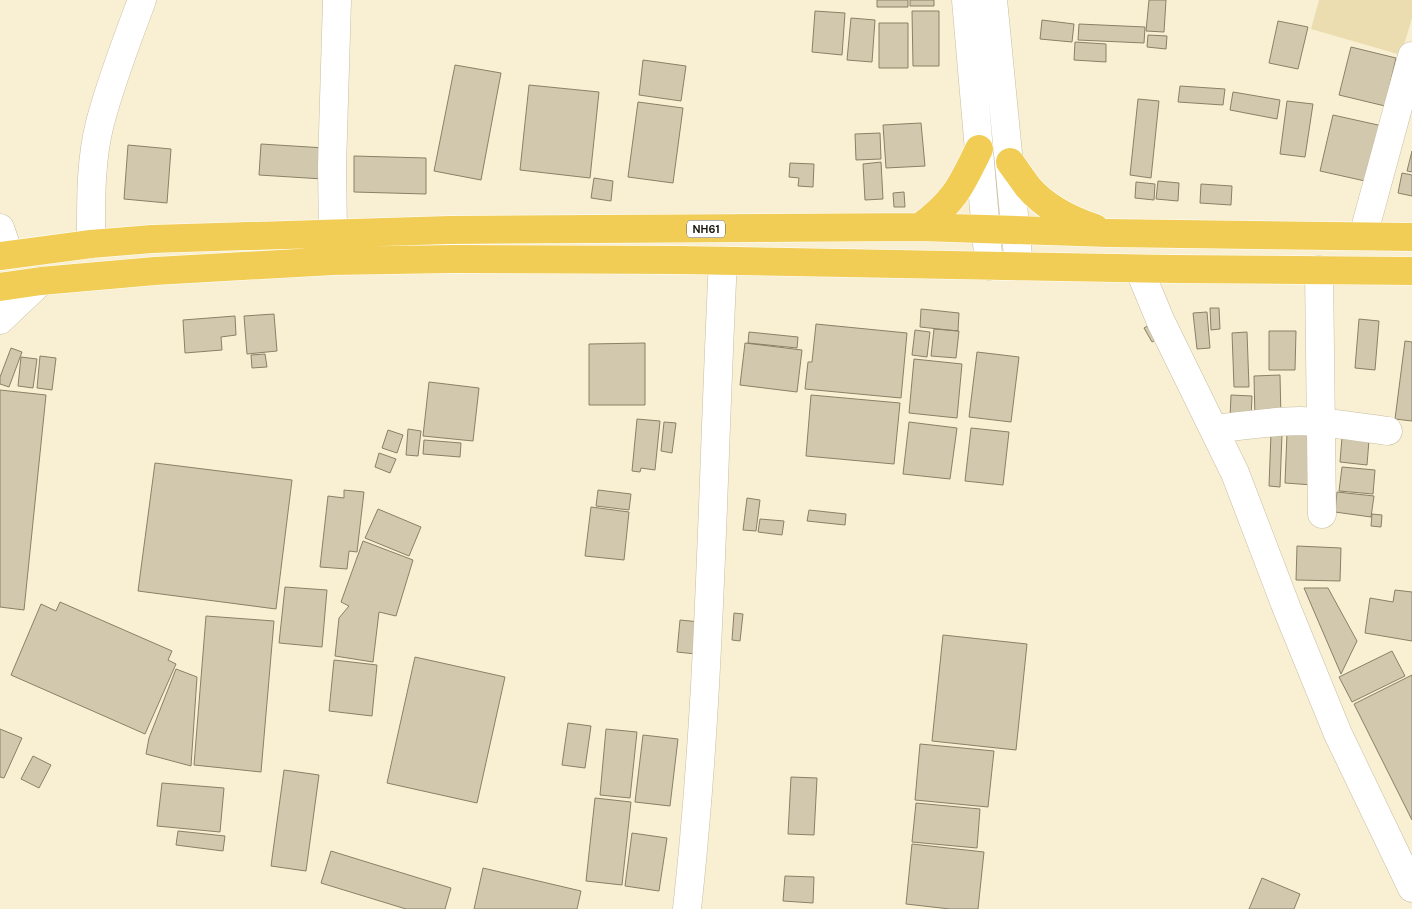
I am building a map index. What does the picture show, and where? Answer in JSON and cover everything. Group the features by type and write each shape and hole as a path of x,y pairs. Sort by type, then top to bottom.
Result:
{"highway":[{"path":"920,226 951,200 961,186 979,149"},
{"path":"1010,162 1030,189 1052,208 1078,222 1108,233"},
{"name":"NH61","path":"5,255 91,244 214,236 449,230 920,226 1017,231 1412,237"},
{"path":"680,229 680,260"},
{"path":"52,280 60,248"},
{"path":"0,287 52,280 155,271 333,261 454,259 680,260 1139,269 1412,271"}],"street":[{"path":"91,244 91,188 100,124 142,0"},
{"path":"333,233 332,167 337,0"},
{"path":"966,0 989,266"},
{"path":"993,0 1019,266"},
{"path":"1363,236 1412,56"},
{"path":"0,228 5,255"},
{"path":"687,909 709,625 715,420 723,261"},
{"path":"1139,269 1161,322 1235,473 1287,609 1338,734 1412,888"},
{"path":"1319,270 1322,514"},
{"path":"0,320 52,280"},
{"path":"1214,429 1276,422 1321,422 1388,431"}],"shaded area":[{"path":"1319,0 1412,0 1412,18 1401,55 1311,29"}],"building":[{"path":"877,0 908,0 908,7 877,7"},
{"path":"910,0 934,0 934,6 910,6"},
{"path":"1149,0 1166,0 1164,32 1146,31"},
{"path":"815,11 845,13 842,55 812,52"},
{"path":"912,11 939,11 939,66 913,66"},
{"path":"851,18 875,20 872,62 847,60"},
{"path":"1042,20 1074,24 1072,42 1040,39"},
{"path":"1278,21 1308,27 1298,69 1269,63"},
{"path":"879,23 908,23 908,68 879,68"},
{"path":"1079,24 1145,27 1144,43 1078,40"},
{"path":"1148,35 1167,36 1166,49 1147,47"},
{"path":"1075,42 1106,44 1106,62 1074,60"},
{"path":"1351,47 1396,58 1385,106 1339,95"},
{"path":"643,60 686,66 681,101 639,95"},
{"path":"455,65 501,73 481,180 434,171"},
{"path":"529,85 599,92 590,178 520,170"},
{"path":"1180,86 1225,89 1223,105 1178,102"},
{"path":"1233,92 1280,100 1277,119 1230,110"},
{"path":"1138,99 1159,101 1151,178 1130,175"},
{"path":"1287,101 1313,104 1305,157 1280,154"},
{"path":"638,102 683,108 673,183 628,177"},
{"path":"1333,115 1387,127 1374,183 1320,171"},
{"path":"921,123 925,166 886,168 883,125"},
{"path":"880,133 881,159 856,160 855,134"},
{"path":"261,144 325,148 323,179 259,175"},
{"path":"128,145 171,149 167,203 124,199"},
{"path":"1412,151 1412,172 1407,171"},
{"path":"354,156 426,158 426,194 354,192"},
{"path":"881,162 883,199 865,200 863,164"},
{"path":"790,163 814,164 813,187 798,186 799,178 789,177"},
{"path":"1402,173 1412,175 1412,196 1398,193"},
{"path":"594,178 613,181 611,201 591,198"},
{"path":"1158,181 1179,183 1178,201 1156,199"},
{"path":"1136,182 1155,184 1154,200 1135,198"},
{"path":"1201,184 1232,186 1231,205 1200,203"},
{"path":"904,192 905,207 894,207 893,193"},
{"path":"1210,308 1219,308 1220,329 1211,330"},
{"path":"921,309 959,313 958,331 920,327"},
{"path":"1207,312 1210,348 1197,349 1193,313"},
{"path":"274,314 277,351 247,354 244,316"},
{"path":"235,316 236,335 221,337 222,350 185,353 183,320"},
{"path":"1359,319 1379,321 1375,370 1355,368"},
{"path":"1155,322 1163,336 1152,342 1144,328"},
{"path":"816,324 907,333 901,398 805,389 808,362 812,362"},
{"path":"934,329 959,331 956,358 931,356"},
{"path":"915,330 930,332 927,357 912,355"},
{"path":"1269,331 1296,331 1295,370 1269,370"},
{"path":"749,332 798,337 797,348 748,343"},
{"path":"1247,332 1249,387 1234,387 1232,333"},
{"path":"1405,341 1412,342 1412,421 1395,419"},
{"path":"645,343 645,405 589,405 589,344"},
{"path":"745,343 802,350 797,392 740,385"},
{"path":"11,348 22,352 9,387 0,384 0,377"},
{"path":"977,352 1019,357 1011,422 969,417"},
{"path":"265,354 267,367 252,368 251,355"},
{"path":"40,356 56,358 52,390 37,388"},
{"path":"21,357 37,359 33,388 18,386"},
{"path":"914,359 962,364 957,418 909,413"},
{"path":"1280,375 1281,419 1255,420 1254,376"},
{"path":"429,382 479,388 473,441 423,436"},
{"path":"0,390 46,395 24,610 0,607"},
{"path":"811,395 900,403 894,464 806,456"},
{"path":"1231,395 1252,396 1251,419 1230,418"},
{"path":"637,419 660,421 655,470 641,468 640,472 632,471"},
{"path":"664,422 676,423 672,453 661,451"},
{"path":"909,422 957,428 950,479 903,474"},
{"path":"971,428 1009,432 1003,485 965,481"},
{"path":"408,429 421,431 418,456 406,455"},
{"path":"388,430 403,435 397,453 382,448"},
{"path":"1271,433 1282,434 1280,487 1269,486"},
{"path":"1287,433 1316,434 1313,485 1285,483"},
{"path":"1342,437 1369,440 1367,465 1340,462"},
{"path":"424,440 461,443 460,457 423,454"},
{"path":"379,453 396,459 390,473 375,467"},
{"path":"155,463 292,480 276,609 138,591"},
{"path":"1342,467 1375,470 1373,494 1339,491"},
{"path":"344,490 364,492 357,552 349,551 347,569 320,567 328,496 344,498"},
{"path":"598,490 631,494 629,510 596,506"},
{"path":"1337,492 1374,496 1371,517 1335,512"},
{"path":"747,498 760,500 756,531 743,530"},
{"path":"591,507 629,512 624,560 585,556"},
{"path":"378,509 421,527 409,556 365,538"},
{"path":"809,510 846,514 845,525 807,521"},
{"path":"1372,514 1382,515 1381,527 1371,526"},
{"path":"760,519 784,521 782,535 758,532"},
{"path":"363,541 413,560 396,616 379,612 373,662 335,656 339,618 349,606 341,602"},
{"path":"1297,546 1341,548 1340,581 1296,580"},
{"path":"285,587 327,590 322,647 279,643"},
{"path":"1304,588 1328,588 1357,641 1341,674"},
{"path":"1395,590 1412,592 1412,641 1365,633 1370,598 1393,602"},
{"path":"60,602 172,651 168,660 176,664 145,734 11,675 41,604 56,611"},
{"path":"734,613 743,614 740,641 732,640"},
{"path":"206,616 274,621 261,772 194,765"},
{"path":"680,620 700,622 696,654 677,652"},
{"path":"943,635 1027,644 1016,750 932,741"},
{"path":"1392,651 1405,676 1352,702 1339,677"},
{"path":"415,657 505,677 477,803 387,783"},
{"path":"334,660 377,665 372,716 329,711"},
{"path":"176,669 197,677 191,766 146,754 149,738"},
{"path":"1412,675 1412,820 1354,704"},
{"path":"568,723 591,726 585,768 562,765"},
{"path":"0,729 22,738 4,778 0,777"},
{"path":"606,729 637,732 630,798 600,795"},
{"path":"643,735 678,739 670,806 635,802"},
{"path":"920,744 994,751 988,807 915,800"},
{"path":"33,756 51,765 39,788 21,779"},
{"path":"284,770 319,775 306,871 271,866"},
{"path":"791,777 817,778 814,835 788,834"},
{"path":"162,783 224,788 220,832 157,826"},
{"path":"595,798 631,802 622,885 586,881"},
{"path":"916,803 980,809 977,848 912,842"},
{"path":"178,831 225,836 223,851 176,845"},
{"path":"632,833 667,838 659,891 625,886"},
{"path":"912,844 984,852 978,909 950,909 906,904"},
{"path":"331,851 451,888 445,909 406,909 321,883"},
{"path":"483,868 581,891 577,909 474,909"},
{"path":"785,876 814,877 813,903 783,901"},
{"path":"1262,878 1300,894 1294,909 1249,909"}]}
